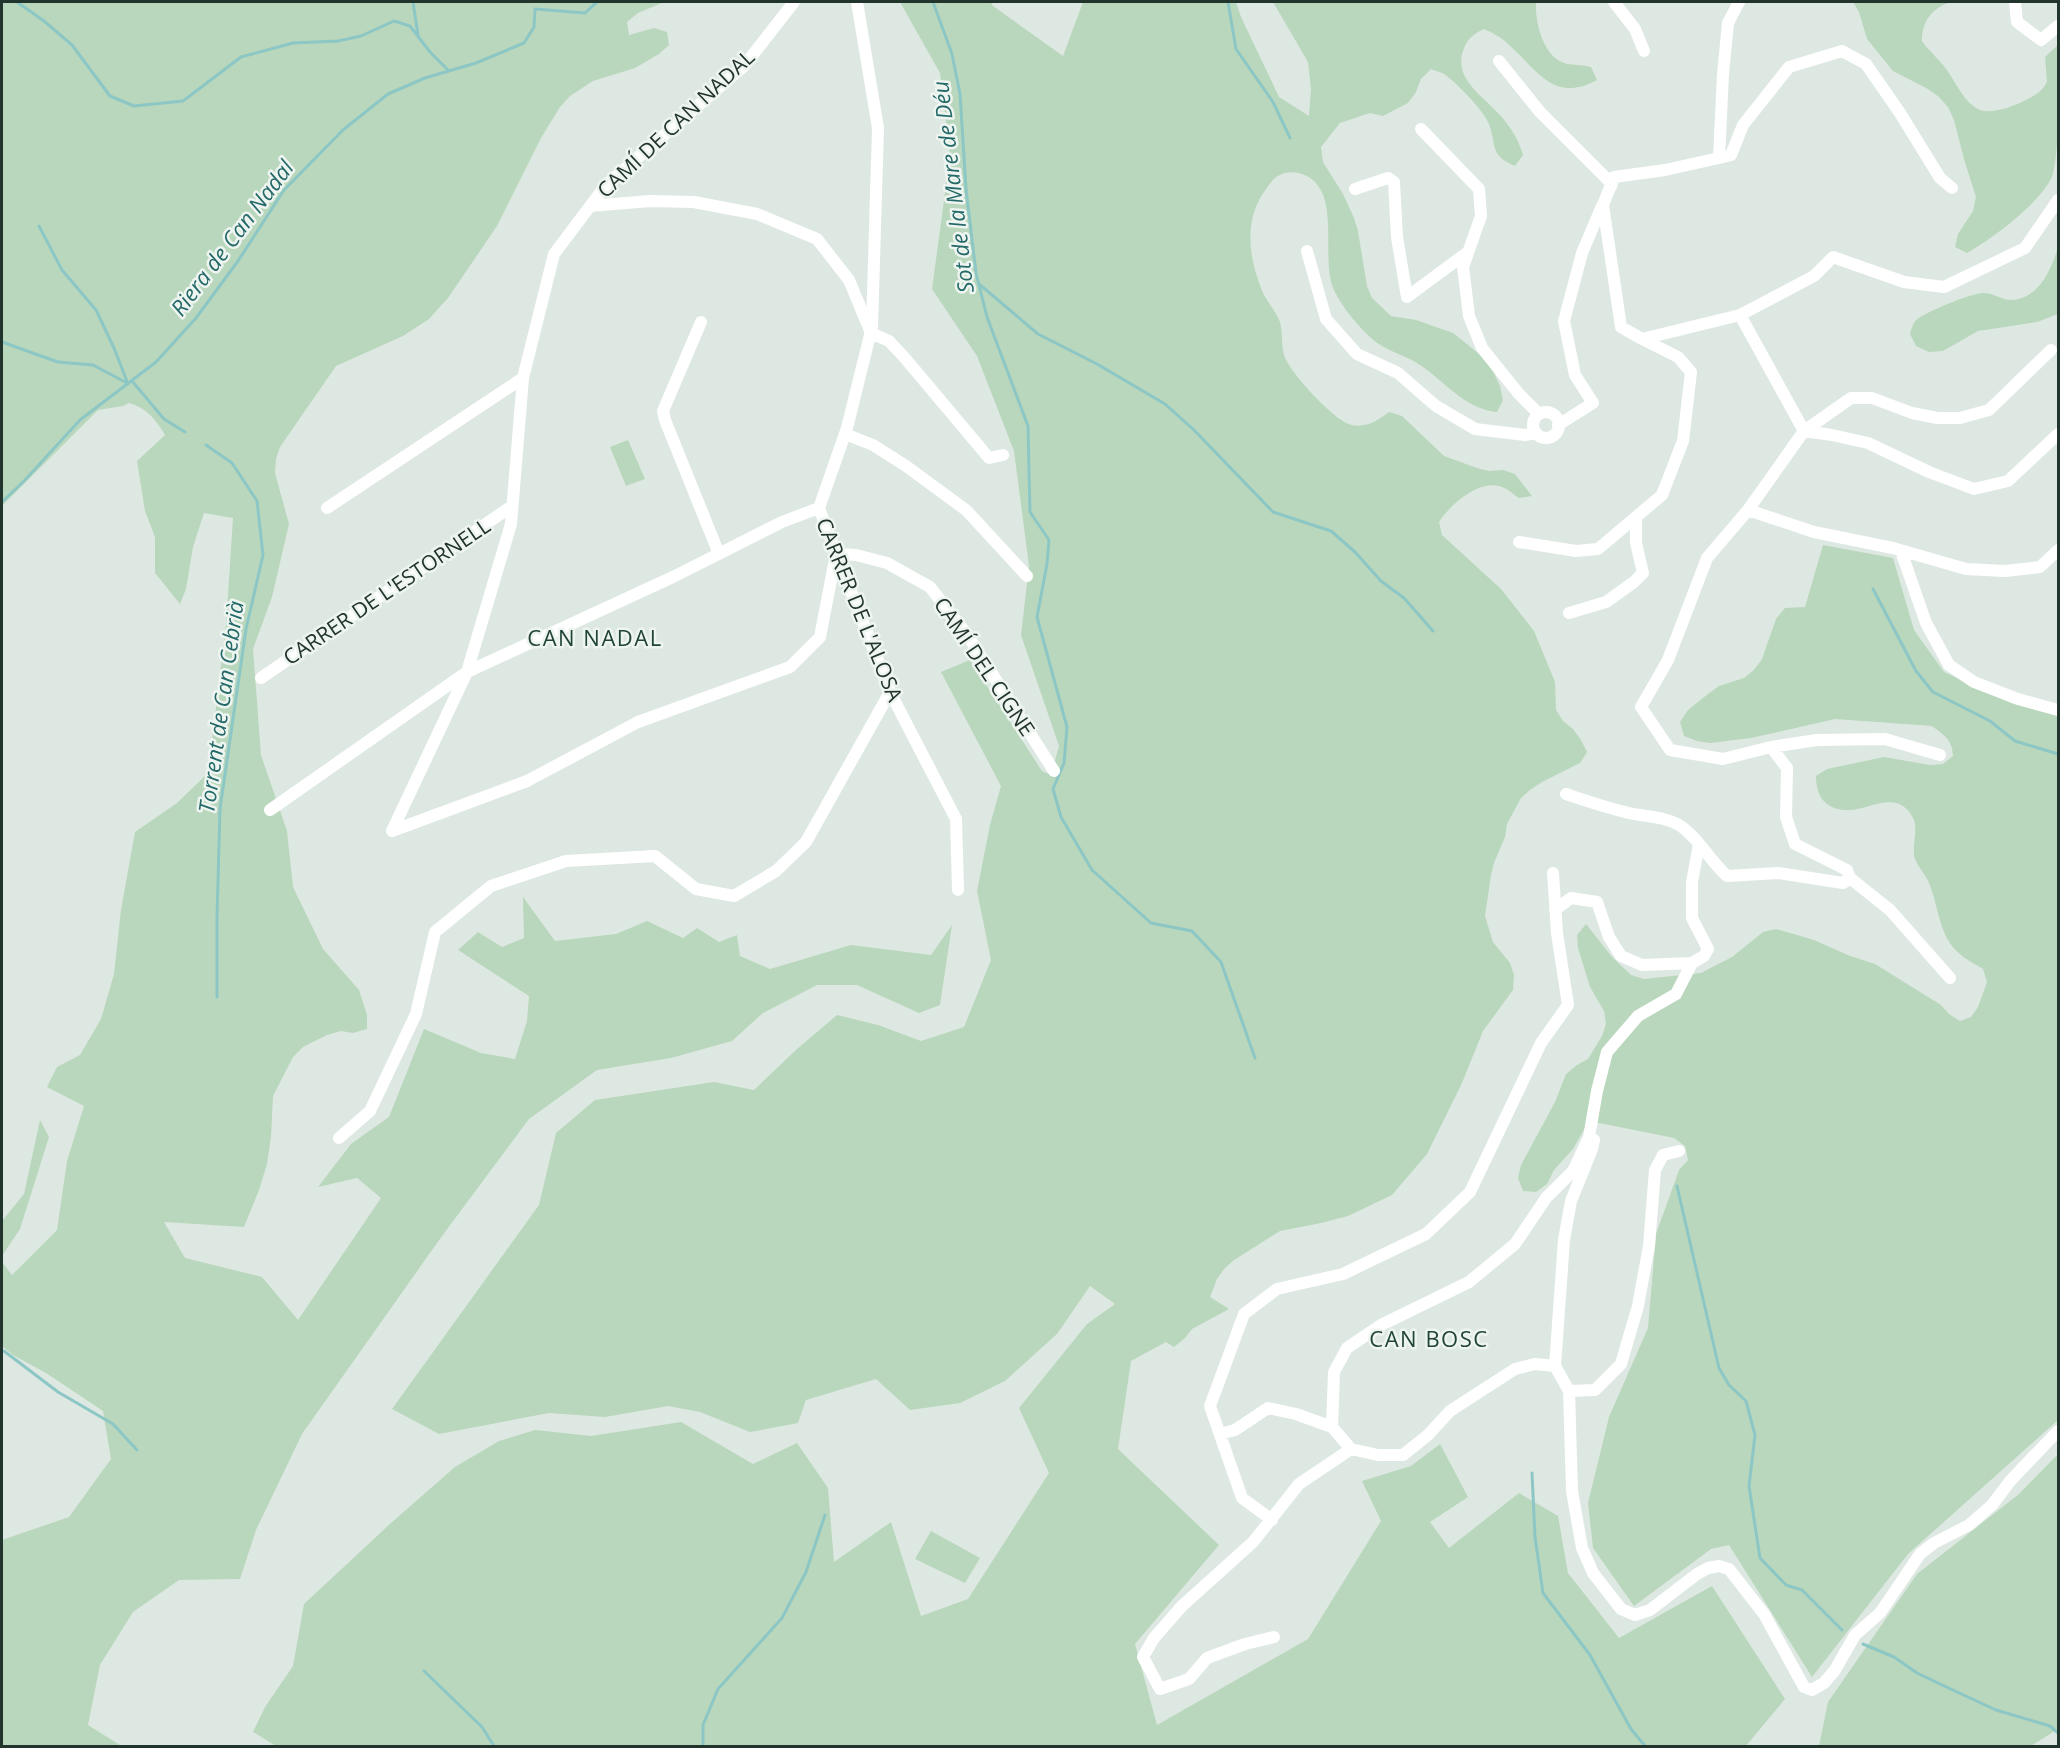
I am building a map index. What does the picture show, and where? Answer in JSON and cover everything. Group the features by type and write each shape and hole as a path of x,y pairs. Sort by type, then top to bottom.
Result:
{"street":[{"name":"CAMÍ DE CAN NADAL","path":"794,2 744,66 606,185 554,254 523,378 511,524 467,672 392,831 527,781 638,722 790,667 819,637 836,554"},
{"name":"CARRER DE L'ALOSA","path":"857,2 878,128 871,333 845,434 819,508 890,692 956,819 958,890"},
{"path":"1614,2 1635,29 1644,51"},
{"path":"1719,158 1728,23 1739,2"},
{"path":"2015,2 2017,22 2041,40 2058,26"},
{"path":"1519,542 1576,550 1598,549 1662,495 1683,441 1691,372 1678,357 1621,327 1603,206 1614,177 1665,170 1731,155 1743,125 1789,67 1842,51 1866,64 1900,113 1940,178 1952,188"},
{"path":"1499,61 1540,112 1612,184"},
{"path":"1421,129 1479,189 1481,216 1463,267 1469,316 1482,348 1518,394 1539,414"},
{"path":"1355,189 1388,178 1394,182 1397,237 1407,297 1468,252"},
{"path":"1558,425 1593,403 1575,375 1564,321 1582,253 1612,184"},
{"path":"1642,339 1740,315 1815,276 1833,257 1904,282 1944,287 2025,248 2058,200"},
{"path":"590,206 650,201 694,202 757,214 817,239 849,280 871,333 889,341 904,357 989,459 1003,454"},
{"path":"1307,251 1326,319 1357,354 1398,373 1436,406 1475,429 1525,435 1536,433"},
{"path":"1740,315 1804,431"},
{"path":"701,322 663,411 719,554"},
{"path":"1940,755 1885,739 1817,740 1771,747 1723,759 1670,750 1641,706 1668,660 1707,558 1748,510 1804,431 1851,398 1872,398 1912,413 1937,418 1960,418 1989,410 2051,350"},
{"path":"327,508 523,378"},
{"path":"1547,412 1554,415 1558,425 1556,433 1550,437 1542,437 1536,433 1533,424 1539,414 1547,412"},
{"path":"1804,431 1868,443 1929,472 1974,489 2008,481 2058,434"},
{"path":"845,434 873,445 966,510 1027,576"},
{"name":"CARRER DE L'ESTORNELL","path":"261,678 512,506"},
{"path":"270,810 467,672 719,554 782,522 819,508"},
{"path":"1748,510 1814,532 1901,551 1966,569 2005,572 2040,567 2058,550"},
{"path":"1569,613 1606,602 1643,573 1636,543 1636,518"},
{"path":"1901,551 1926,623 1949,665 1974,682 2018,699 2058,710"},
{"name":"CAMÍ DEL CIGNE","path":"836,554 856,555 887,563 930,587 968,636 1054,771"},
{"path":"339,1138 370,1111 416,1014 435,932 491,886 566,861 655,856 696,889 734,896 776,872 806,842 890,692"},
{"path":"1771,747 1787,768 1786,817 1795,844 1849,874 1890,910 1950,978"},
{"path":"1566,794 1632,814 1658,817 1680,826 1727,876 1778,873 1844,883 1849,874"},
{"path":"1555,910 1571,898 1598,902 1609,937 1621,956 1642,965 1692,963 1704,956 1708,949 1692,918 1692,882 1699,844"},
{"path":"1272,1520 1242,1498 1210,1406 1244,1314 1277,1288 1343,1275 1426,1234 1470,1192 1541,1043 1568,1005 1557,933 1553,873"},
{"path":"1332,1428 1334,1372 1347,1348 1381,1325 1469,1282 1515,1244 1546,1198 1573,1171 1589,1137 1607,1052 1638,1016 1676,994 1692,963"},
{"path":"1589,1137 1594,1140 1592,1149 1571,1201 1564,1240 1555,1366 1569,1391 1572,1491 1582,1548 1593,1573 1621,1609 1635,1616 1650,1610 1707,1568 1719,1566 1729,1569 1764,1614 1804,1687 1812,1690 1824,1683 1836,1670 1855,1635 1880,1613 1920,1554 1934,1543 1969,1525 1992,1505 2011,1480 2058,1431"},
{"path":"1569,1391 1596,1390 1621,1364 1638,1306 1649,1246 1655,1170 1663,1155 1679,1151"},
{"path":"1220,1434 1235,1430 1268,1408 1296,1414 1332,1428 1351,1449 1378,1455 1403,1455 1450,1411 1515,1370 1535,1364 1555,1366"},
{"path":"1274,1637 1245,1644 1207,1658 1189,1679 1160,1689 1143,1658 1154,1638 1182,1606 1253,1542 1299,1484 1351,1449"}],"green space":[{"path":"2,2 664,2 638,13 627,22 629,35 654,28 667,32 669,45 659,54 635,68 593,81 570,96 560,107 541,138 497,226 448,298 429,319 403,336 336,366 280,447 275,473 289,524 272,597 253,649 261,755 287,831 293,887 323,949 359,990 367,1015 367,1029 353,1033 341,1031 327,1035 303,1047 293,1057 273,1096 267,1164 244,1227 164,1222 185,1258 262,1277 298,1320 381,1198 357,1178 318,1187 351,1144 389,1117 424,1029 481,1053 515,1059 527,1021 529,996 458,950 478,932 502,947 524,938 523,897 555,941 616,934 647,921 683,938 697,928 719,942 737,935 740,956 770,969 851,945 931,955 952,925 940,1005 919,1013 857,985 817,985 763,1013 732,1041 671,1058 597,1070 529,1119 442,1236 302,1434 256,1530 240,1579 179,1580 133,1612 100,1665 88,1725 119,1746 2,1746 2,1540 69,1517 111,1459 103,1411 2,1346 2,1262 12,1275 57,1230 67,1161 84,1106 47,1087 57,1067 80,1055 101,1019 114,974 121,910 135,832 177,803 208,773 226,625 233,518 204,513 193,547 186,589 180,604 155,573 155,537 145,511 137,461 165,435 150,415 129,403 98,410 2,506"},
{"path":"900,2 991,2 993,6 1063,56 1083,2 1236,2 1279,97 1309,116 1311,89 1308,62 1273,2 1536,2 1537,20 1542,39 1552,55 1567,64 1591,67 1597,80 1569,88 1557,86 1537,73 1494,34 1484,29 1469,40 1463,51 1462,70 1471,85 1509,126 1516,137 1523,155 1515,166 1497,154 1489,124 1476,105 1443,73 1431,69 1421,79 1408,103 1383,116 1370,113 1340,123 1321,147 1323,162 1343,194 1354,218 1367,286 1372,298 1391,316 1416,320 1453,333 1488,361 1500,386 1503,400 1497,412 1485,410 1464,400 1417,363 1375,341 1350,315 1337,296 1330,277 1327,209 1323,194 1315,182 1302,174 1291,172 1277,176 1262,195 1252,219 1251,245 1255,271 1264,295 1280,322 1285,358 1296,375 1325,407 1345,422 1357,426 1377,420 1389,412 1402,416 1444,456 1477,468 1489,471 1503,470 1515,474 1532,496 1519,498 1499,486 1482,487 1457,502 1439,522 1442,535 1501,589 1534,631 1555,682 1556,710 1563,721 1573,729 1587,752 1580,763 1542,782 1521,798 1507,824 1505,837 1491,875 1485,916 1493,942 1510,963 1514,975 1513,990 1483,1031 1462,1083 1427,1154 1392,1195 1348,1216 1280,1231 1234,1260 1217,1279 1210,1297 1229,1309 1192,1329 1174,1347 1166,1342 1131,1361 1118,1449 1219,1545 1135,1644 1157,1725 1308,1639 1381,1521 1362,1481 1411,1466 1440,1444 1468,1497 1430,1522 1449,1548 1519,1493 1558,1516 1568,1573 1619,1638 1712,1586 1785,1699 1746,1746 276,1746 253,1732 265,1707 293,1666 304,1604 455,1467 499,1441 535,1430 591,1436 681,1422 753,1464 797,1443 828,1488 834,1562 891,1522 921,1616 968,1599 1049,1473 1019,1408 1087,1324 1115,1304 1090,1286 1057,1334 1005,1381 960,1403 910,1410 876,1379 806,1400 798,1423 750,1432 700,1412 668,1406 605,1417 549,1413 439,1434 392,1409 539,1205 556,1133 595,1100 714,1082 754,1090 837,1015 878,1025 921,1041 964,1027 991,960 977,891 990,825 1001,786 941,672 970,660 1042,771 1051,775 1059,746 1021,635 1029,566 1014,451 977,356 932,289 950,156 940,73"},
{"path":"1853,2 1951,2 1938,8 1929,16 1922,34 1922,41 1950,74 1968,101 1984,111 2009,107 2040,91 2047,82 2045,57 2058,45 2058,133 2052,177 2026,209 1989,239 1967,253 1955,247 1958,234 1973,211 1976,197 1954,120 1948,107 1939,97 1893,71 1867,39 1859,12"},
{"path":"2058,248 2058,314 2037,322 1978,331 1943,351 1929,352 1916,346 1910,334 1914,322 1937,308 1978,294 1987,293 2011,300 2029,295 2047,274"},
{"path":"628,440 645,479 626,486 610,447"},
{"path":"1823,545 1893,558 1914,630 1944,672 2011,703 2058,716 2058,1420 1908,1554 1812,1677 1729,1545 1711,1549 1634,1606 1593,1548 1588,1503 1609,1417 1648,1328 1656,1234 1679,1170 1688,1160 1685,1146 1674,1138 1589,1121 1573,1149 1554,1170 1547,1184 1536,1192 1523,1191 1518,1178 1521,1165 1555,1102 1566,1074 1588,1059 1602,1036 1606,1024 1604,1011 1590,987 1578,948 1577,935 1586,924 1612,957 1631,975 1644,979 1701,973 1732,957 1763,932 1776,929 1814,940 1875,964 1941,1005 1960,1021 1971,1017 1978,1007 1987,982 1983,969 1962,956 1947,939 1929,883 1915,859 1915,822 1907,809 1892,802 1850,810 1835,808 1824,802 1821,797 1816,776 1827,769 1884,757 1930,765 1943,764 1953,756 1951,746 1944,735 1932,726 1835,719 1751,738 1710,743 1684,736 1680,722 1688,710 1719,686 1744,678 1754,670 1762,659 1776,619 1785,608 1805,607"},
{"path":"40,1120 49,1137 20,1229 2,1256 2,1221 24,1194"},
{"path":"2058,1454 2058,1729 2031,1746 1819,1746 1828,1702 1917,1574 2019,1494"},
{"path":"931,1531 980,1558 965,1583 915,1559"}],"waterway":[{"path":"17,2 72,45 110,96 134,106 183,101 241,57 293,43 338,41 361,36 394,21 410,26 430,52 449,71"},
{"path":"413,2 418,35"},
{"name":"Riera de Can Nadal","path":"2,502 80,420 156,362 196,318 238,261 284,190 343,130 388,94 425,78 476,63 524,43 534,27 535,9 585,13 597,2"},
{"name":"Sot de la Mare de Déu","path":"933,2 952,54 960,94 966,189 976,273 987,317 1028,426 1030,512 1049,540 1037,617 1067,727 1064,763 1053,789 1061,817 1092,870 1151,923 1192,931 1221,962 1255,1058"},
{"path":"1228,2 1236,49 1273,102 1290,138"},
{"path":"39,226 62,270 96,310 128,384"},
{"path":"979,284 1038,334 1097,364 1165,404 1194,430 1273,512 1331,531 1355,552 1381,581 1404,598 1433,631"},
{"path":"2,342 58,362 93,365 127,383"},
{"name":"Torrent de Can Cebrià","path":"132,381 164,419 185,432"},
{"name":"Torrent de Can Cebrià","path":"206,445 232,463 257,501 263,555 246,629 220,809 217,997"},
{"path":"1873,589 1916,671 1933,692 1990,721 2015,741 2058,754"},
{"path":"1677,1186 1719,1368 1729,1385 1746,1401 1755,1435 1749,1486 1760,1558 1786,1585 1802,1590 1842,1630"},
{"path":"4,1351 58,1392 113,1424 137,1450"},
{"path":"1532,1473 1535,1537 1543,1593 1590,1655 1631,1729 1645,1746"},
{"path":"703,1746 703,1725 718,1689 782,1618 806,1572 825,1515"},
{"path":"1863,1644 1894,1657 1917,1673 1996,1710 2050,1726 2058,1733"},
{"path":"424,1671 482,1727 494,1746"}],"district":[{"name":"CAN NADAL","path":"595,638"},
{"name":"CAN BOSC","path":"1429,1339"}]}
